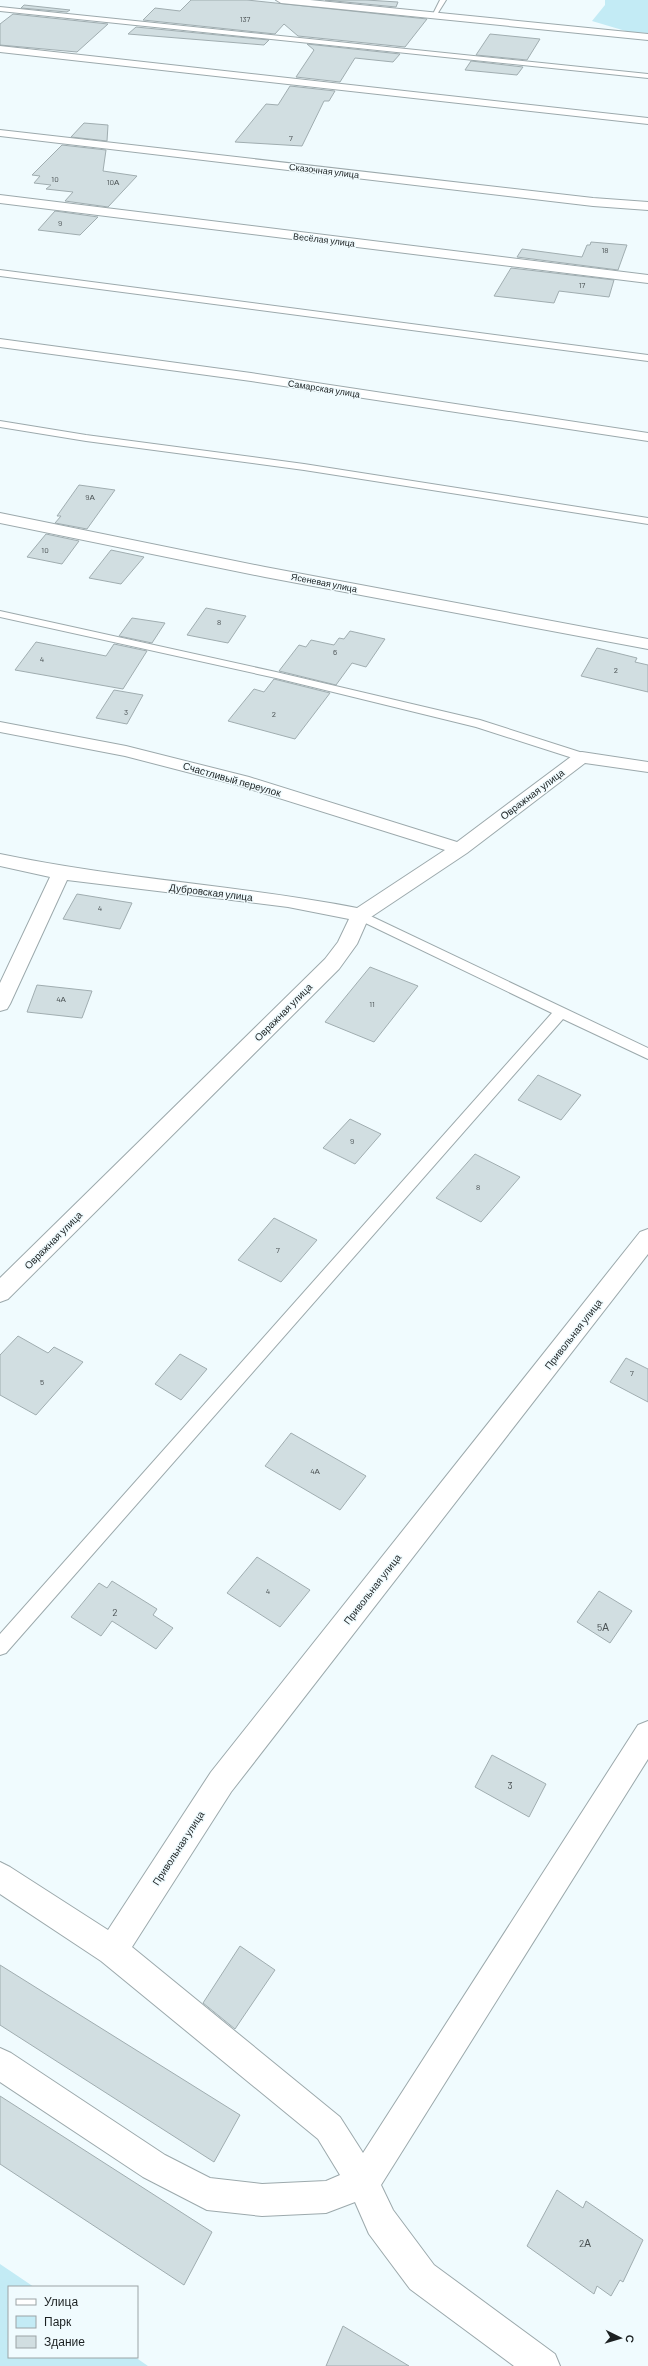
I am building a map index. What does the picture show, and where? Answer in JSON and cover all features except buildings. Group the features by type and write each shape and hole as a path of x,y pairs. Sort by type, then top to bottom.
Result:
{"street":[{"path":"281,0 648,37"},
{"path":"0,49 648,121"},
{"name":"Сказочная улица","path":"0,133 593,202 648,206"},
{"name":"Весёлая улица","path":"0,199 378,247 648,279"},
{"name":"Самарская улица","path":"0,342 251,377 519,419 648,437"},
{"name":"Ясеневая улица","path":"0,518 257,570 648,644"},
{"name":"Счастливый переулок","path":"0,727 126,751 243,781 460,849"},
{"path":"582,757 646,765"},
{"name":"Овражная улица","path":"0,1292 332,964 347,944 360,915 460,849 582,757"},
{"name":"Дубровская улица","path":"0,860 61,873 288,901 360,915"},
{"path":"0,1004 61,873"},
{"name":"Привольная улица","path":"112,1950 221,1782 648,1238"},
{"path":"0,2064 154,2166 207,2194 262,2200 326,2197 363,2183 648,1734"},
{"path":"0,1877 112,1950 329,2128 363,2183 380,2222 422,2277 542,2366"}],"lane":[{"path":"434,15 443,0"},
{"path":"0,9 648,76"},
{"path":"0,273 648,358"},
{"path":"0,424 86,438 304,467 648,521"},
{"path":"0,614 276,674 473,723 582,757"},
{"path":"360,915 648,1054"},
{"path":"0,1647 561,1012"}],"green space":[{"path":"605,0 648,0 648,33 629,32 592,21 605,5"},
{"path":"0,2264 33,2286 8,2286 8,2358 136,2358 148,2366 0,2366"}]}
